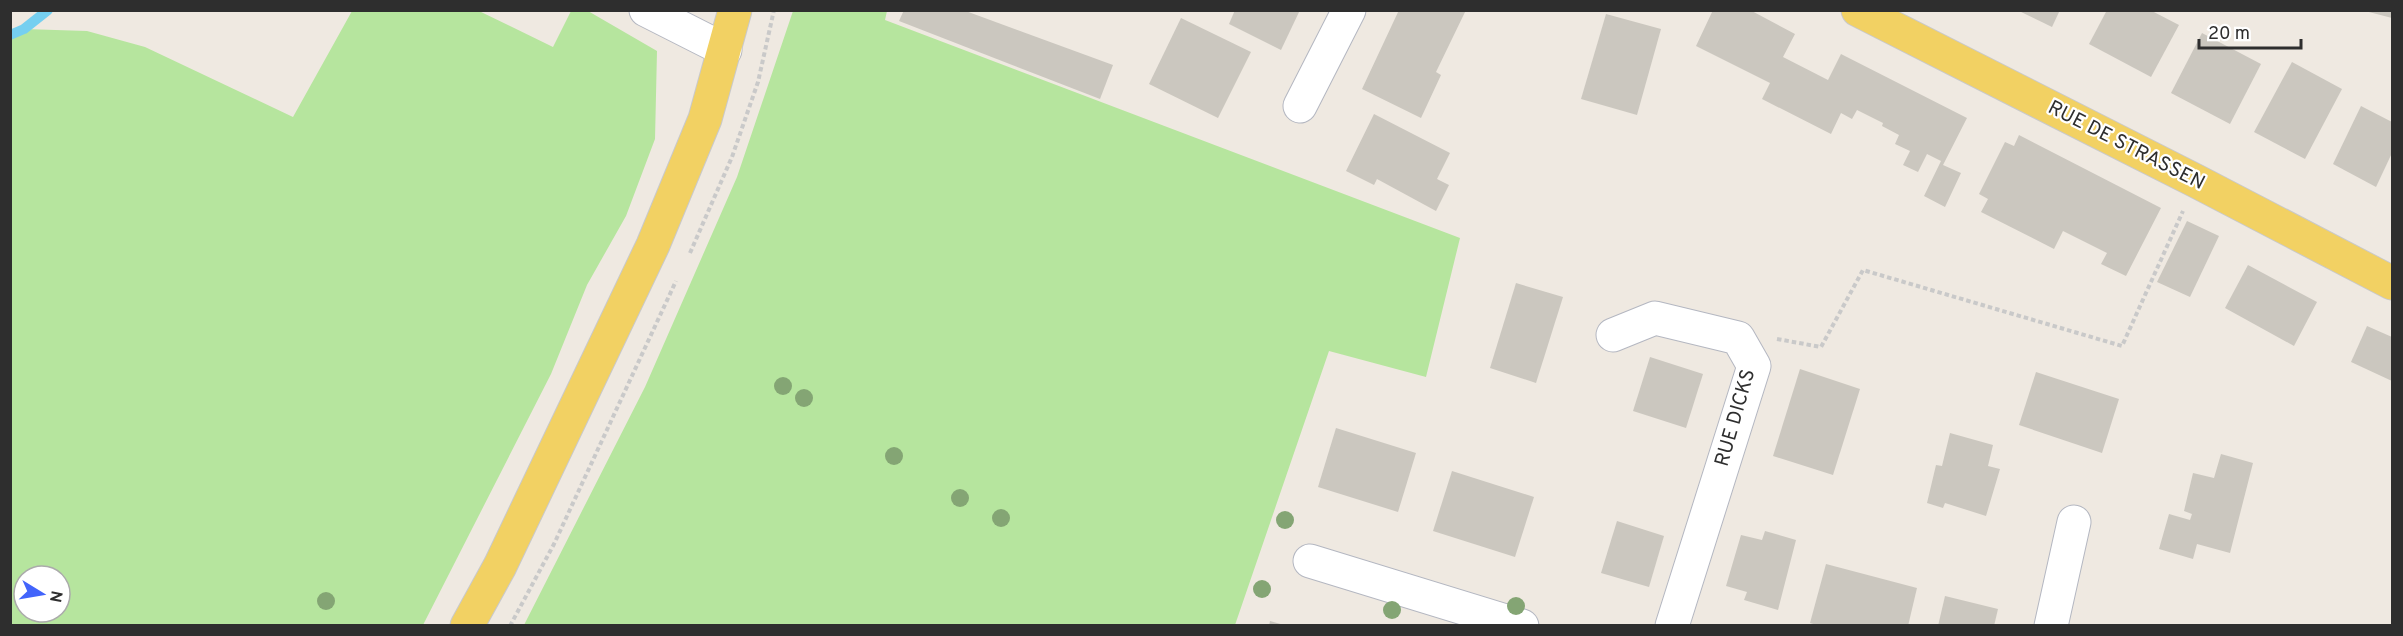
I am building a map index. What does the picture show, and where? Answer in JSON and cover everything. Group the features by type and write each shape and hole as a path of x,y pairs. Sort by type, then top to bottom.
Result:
{"main road":[{"path":"467,626 500,566 653,245 705,119 735,10"},
{"name":"RUE DE STRASSEN","path":"1858,10 2392,283"}],"street":[{"path":"646,10 725,50"},
{"path":"1300,106 1349,10"},
{"name":"RUE DICKS","path":"1613,335 1654,318 1738,338 1754,366 1672,626"},
{"path":"2051,626 2074,522"},
{"path":"1310,561 1522,626"}],"path":[{"path":"1754,366 1775,338 1821,347 1863,270 2122,346 2196,181"}],"green space":[{"path":"352,11 479,11 553,47 571,11 588,11 657,51 655,139 626,216 587,285 551,374 423,625 11,625 11,35 24,29 87,31 145,47 293,117"},
{"path":"793,11 887,11 885,20 1460,238 1426,377 1329,351 1235,625 524,625 645,387 737,177"}],"building":[{"path":"904,10 963,10 1113,65 1100,99 899,21"},
{"path":"1235,10 1300,10 1281,50 1229,24"},
{"path":"1399,10 1466,10 1436,72 1441,75 1421,118 1362,89"},
{"path":"1713,10 1750,10 1795,34 1783,57 1828,80 1841,54 1967,118 1943,165 1961,173 1945,207 1924,196 1941,161 1927,154 1918,172 1903,165 1910,151 1895,144 1899,135 1882,126 1883,123 1857,110 1852,119 1841,113 1831,134 1762,99 1770,83 1696,46"},
{"path":"2017,10 2060,10 2052,27"},
{"path":"2107,10 2150,10 2179,25 2151,77 2089,44"},
{"path":"2365,10 2392,10 2392,18 2365,11"},
{"path":"1606,14 1661,29 1637,115 1581,99"},
{"path":"1181,18 1251,52 1218,118 1149,84"},
{"path":"2202,33 2261,64 2230,124 2171,93"},
{"path":"2292,62 2342,89 2305,159 2254,132"},
{"path":"2361,106 2392,122 2392,153 2376,187 2333,164"},
{"path":"1374,114 1450,153 1437,179 1449,185 1436,211 1377,179 1374,185 1346,171"},
{"path":"2019,135 2161,208 2126,276 2101,264 2107,253 2063,231 2054,249 1981,212 1988,199 1979,194 2005,142 2014,146"},
{"path":"2187,221 2219,236 2190,297 2157,282"},
{"path":"2248,265 2317,302 2294,346 2225,308"},
{"path":"1516,283 1563,297 1536,383 1490,368"},
{"path":"2367,326 2392,337 2392,381 2351,362"},
{"path":"1650,357 1703,374 1686,428 1633,411"},
{"path":"1800,369 1860,389 1833,475 1773,456"},
{"path":"2036,372 2119,399 2102,453 2019,425"},
{"path":"1336,428 1416,453 1398,512 1318,487"},
{"path":"1950,433 1993,445 1988,466 2000,469 1986,516 1945,503 1943,508 1927,503 1936,465 1942,466"},
{"path":"2221,454 2253,463 2230,553 2197,544 2193,559 2159,549 2169,514 2190,520 2192,514 2184,511 2193,473 2214,478"},
{"path":"1452,471 1534,497 1515,557 1433,531"},
{"path":"1617,521 1664,536 1649,587 1601,573"},
{"path":"1765,531 1796,540 1778,610 1744,600 1747,592 1726,586 1741,535 1762,540"},
{"path":"1826,564 1917,588 1908,626 1820,626 1810,623"},
{"path":"1945,596 1998,609 1994,626 1938,626"},
{"path":"1270,621 1284,625 1284,626 1269,626"}],"waterway":[{"path":"10,35 24,29 48,10"}]}
